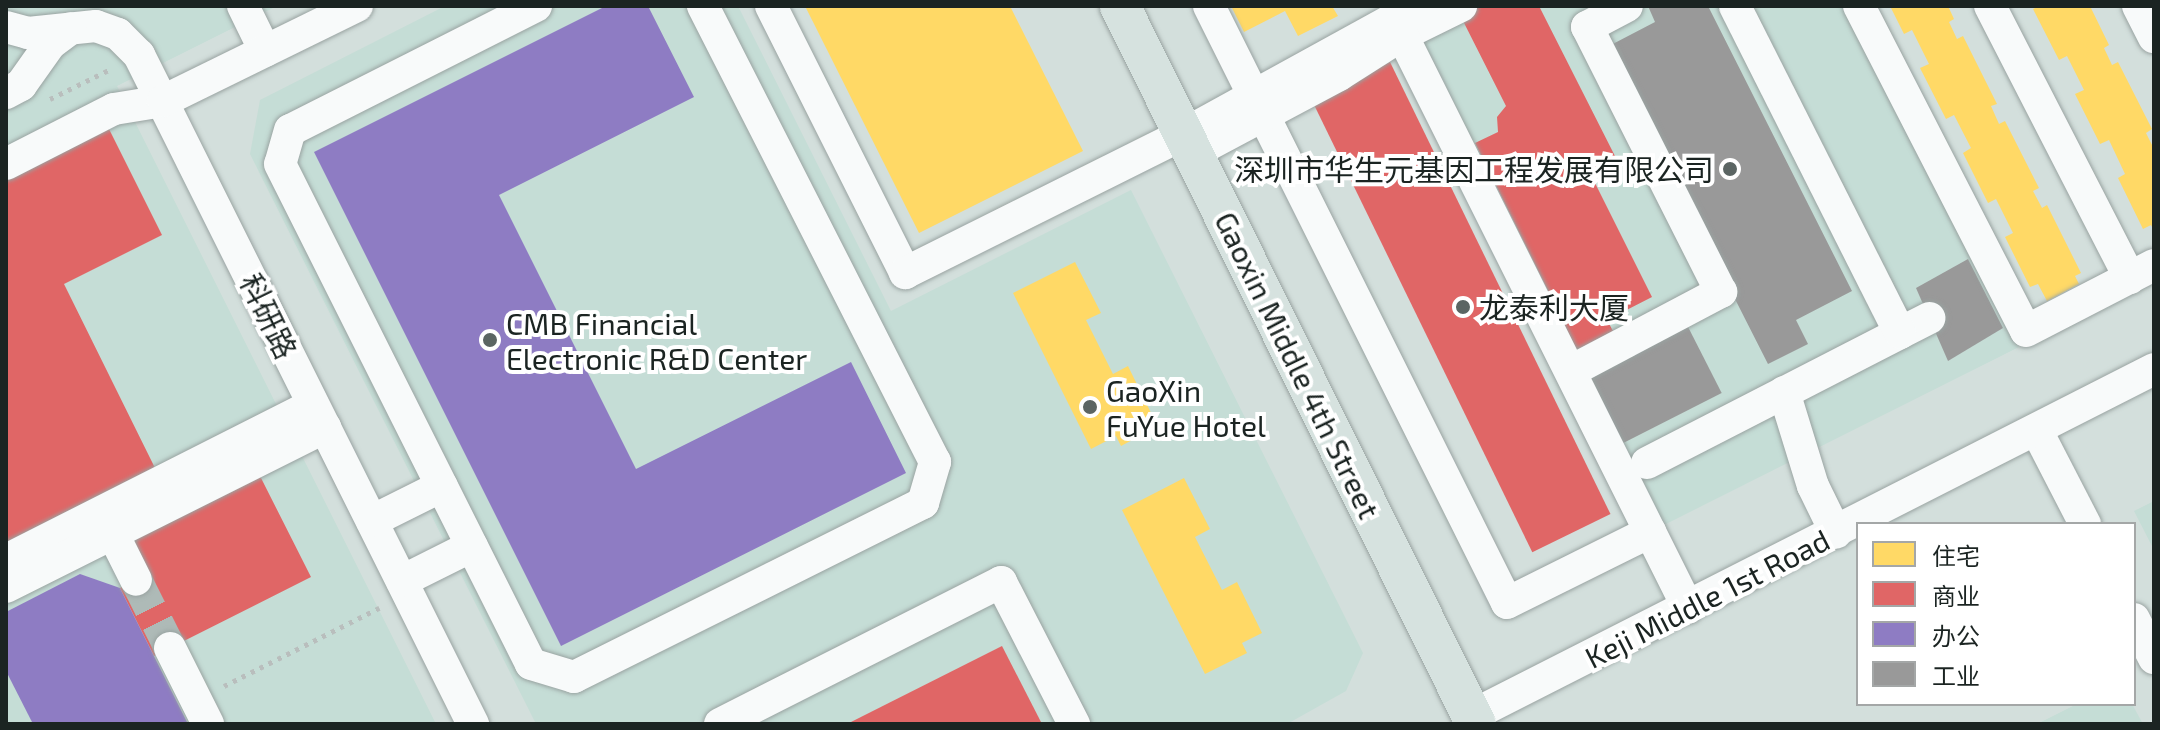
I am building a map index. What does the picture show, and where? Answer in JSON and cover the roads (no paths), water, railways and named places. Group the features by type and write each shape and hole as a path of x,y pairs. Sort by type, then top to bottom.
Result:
{"main road":[{"name":"Gaoxin Middle 4th Street","path":"1120,6 1474,720"}],"street":[{"path":"243,6 265,51"},
{"path":"6,164 114,109 163,101 357,6"},
{"path":"536,6 290,130 280,164 531,664 574,677 923,503 935,462 703,6"},
{"path":"771,6 905,273 1188,143 1259,106 1411,9 1406,21 1342,80 1259,106"},
{"path":"1209,6 1507,603 1650,532"},
{"path":"1406,21 1461,6"},
{"path":"1571,371 1721,292 1587,27 1627,6"},
{"path":"1735,6 1900,333"},
{"path":"1859,6 2026,331 2142,271 1990,6"},
{"path":"2138,6 2154,37"},
{"path":"1406,21 1571,371 1688,608"},
{"path":"6,27 28,33 71,28"},
{"path":"6,93 21,85 50,44 71,28"},
{"name":"科研路","path":"71,28 106,29 130,42 139,55 372,521 394,592 470,723"},
{"path":"1647,463 1929,318"},
{"name":"Keji Middle 1st Road","path":"1858,522 2154,369"},
{"path":"1784,392 1813,486 1836,533"},
{"path":"6,587 113,534 319,416"},
{"path":"6,560 319,416"},
{"path":"2037,431 2084,522"},
{"path":"372,521 442,486"},
{"name":"Keji Middle 1st Road","path":"1474,720 1856,523"},
{"path":"113,534 136,580"},
{"path":"394,592 472,546"},
{"path":"720,724 1001,582 1074,724"},
{"path":"2136,623 2154,658"},
{"path":"170,648 202,712"}],"tunnel":[{"path":"136,580 170,648"}],"place":[{"name":"深圳市华生元基因工程发展有限公司","path":"1730,169"},
{"name":"龙泰利大厦","path":"1463,307"},
{"name":"CMB Financial Electronic R&D Center","path":"490,340"},
{"name":"GaoXin FuYue Hotel","path":"1090,407"}]}
